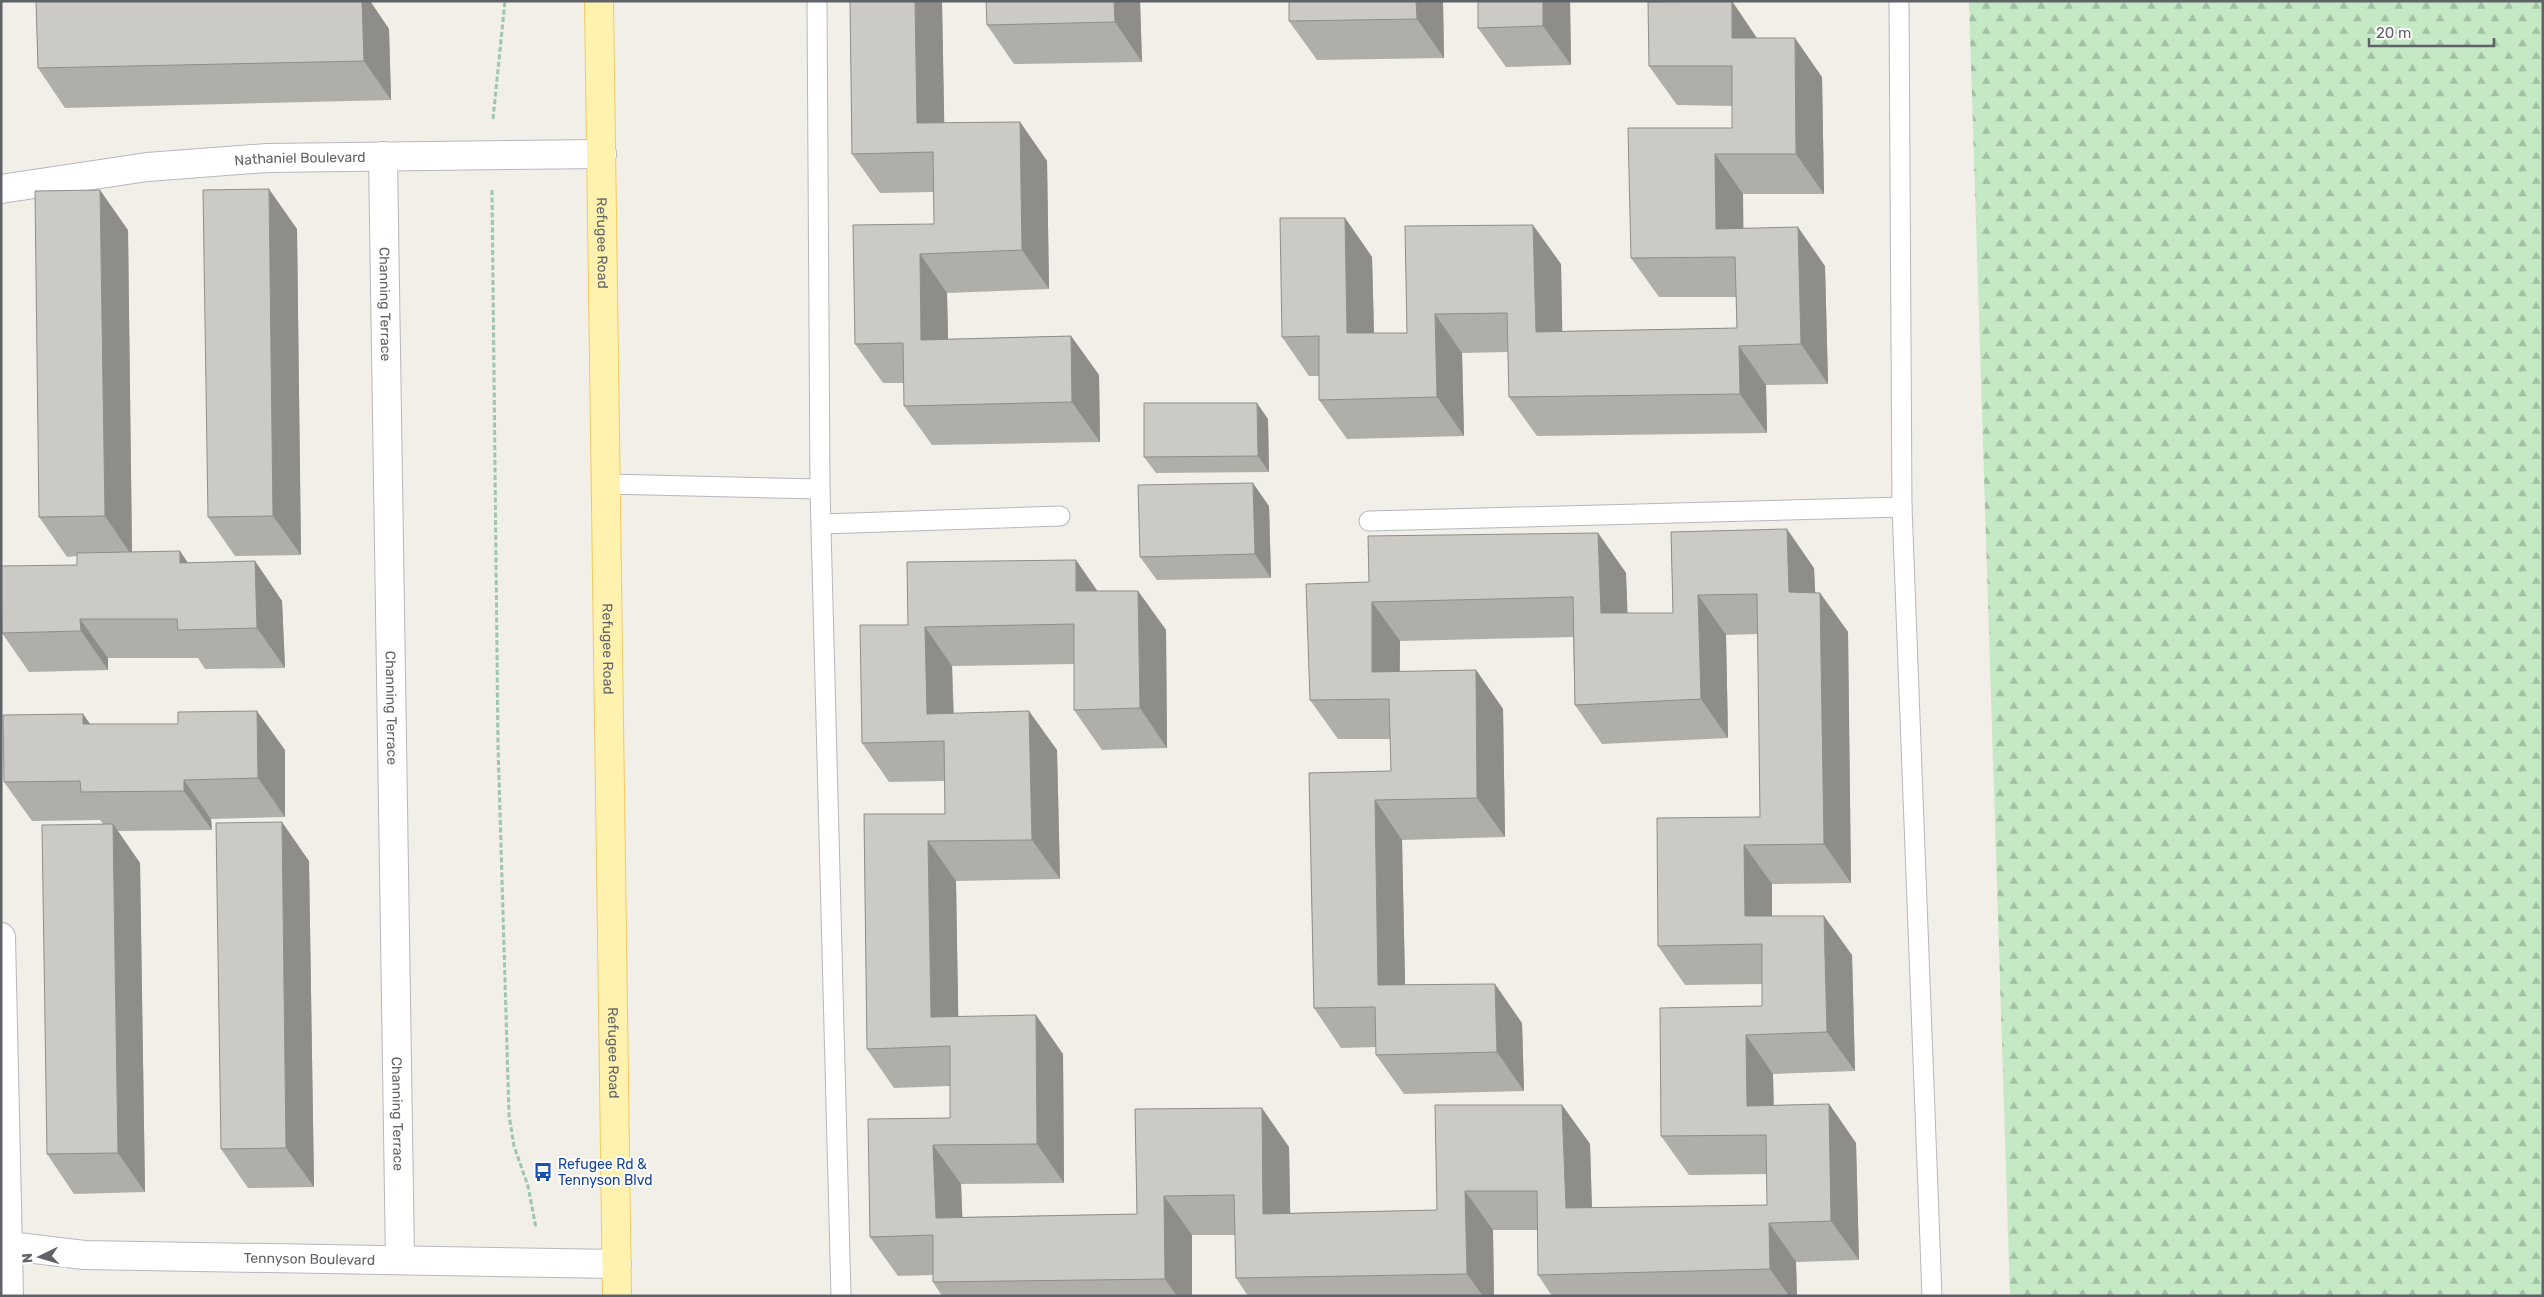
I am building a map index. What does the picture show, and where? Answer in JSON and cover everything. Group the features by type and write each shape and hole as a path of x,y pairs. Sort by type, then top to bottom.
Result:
{"main road":[{"name":"Refugee Road","path":"599,1 617,1296"}],"street":[{"name":"Nathaniel Boulevard","path":"1,189 147,167 267,158 602,154"},
{"name":"Channing Terrace","path":"383,156 400,1260"},
{"path":"1,937 5,1246 9,1296"},
{"name":"Tennyson Boulevard","path":"5,1246 84,1255 617,1264"}],"lane":[{"path":"817,1 820,488 842,1296"},
{"path":"1899,1 1902,507 1932,1296"},
{"path":"607,484 820,488"},
{"path":"1369,521 1902,507"},
{"path":"822,524 1060,516"}],"path":[{"path":"493,122 505,1"},
{"path":"492,188 498,745 509,1115 514,1146 528,1186 536,1229"}],"green space":[{"path":"1969,1 2543,1 2543,1296 2010,1296"}],"building":[{"path":"36,1 362,1 364,61 38,68"},
{"path":"850,1 915,1 917,123 1020,122 1022,250 920,254 921,340 1071,336 1072,402 904,406 903,343 855,344 853,225 934,224 933,152 852,154"},
{"path":"986,1 1114,1 1115,22 987,25"},
{"path":"1289,1 1416,1 1417,19 1289,21"},
{"path":"1478,1 1543,1 1543,26 1478,28"},
{"path":"1732,1 1732,38 1795,38 1796,154 1715,154 1716,229 1798,227 1801,344 1739,346 1740,394 1509,397 1507,313 1435,314 1437,397 1319,400 1319,336 1282,337 1280,218 1345,218 1347,333 1407,333 1405,226 1533,225 1536,332 1737,328 1735,257 1631,258 1628,128 1732,128 1732,66 1649,66 1648,2"},
{"path":"269,189 273,516 208,517 203,190"},
{"path":"100,190 105,516 39,517 35,191"},
{"path":"1144,403 1257,403 1258,456 1144,457"},
{"path":"1253,483 1255,554 1140,557 1138,485"},
{"path":"1787,529 1789,592 1820,593 1824,844 1744,845 1745,916 1824,916 1827,1032 1746,1035 1747,1106 1829,1104 1831,1221 1769,1223 1770,1269 1538,1275 1537,1191 1465,1191 1467,1274 1236,1278 1234,1195 1164,1196 1165,1279 933,1282 933,1235 870,1237 868,1119 950,1118 950,1046 867,1049 864,814 945,814 944,741 862,743 860,625 908,625 907,562 1076,560 1076,591 1138,591 1140,708 1074,710 1074,624 925,627 927,714 1029,711 1032,840 928,841 931,1017 1036,1015 1037,1144 933,1145 936,1218 1137,1214 1135,1109 1262,1108 1263,1214 1437,1210 1435,1105 1562,1105 1566,1208 1767,1205 1766,1135 1661,1136 1660,1008 1762,1006 1762,944 1658,946 1657,818 1760,817 1757,594 1698,595 1701,699 1575,705 1573,597 1372,602 1372,672 1476,670 1477,798 1375,800 1378,985 1495,984 1497,1052 1376,1055 1375,1007 1314,1008 1309,773 1391,771 1389,699 1310,700 1306,584 1369,582 1368,536 1598,533 1601,613 1673,613 1671,532"},
{"path":"180,551 180,563 255,561 257,628 178,630 177,619 80,619 81,631 2,633 1,566 77,565 77,553"},
{"path":"257,711 258,778 184,780 184,791 81,792 80,781 4,782 3,715 83,714 83,724 178,724 178,712"},
{"path":"282,822 286,1148 221,1149 216,823"},
{"path":"113,824 118,1153 47,1154 42,825"}],"place":[{"name":"Refugee Rd & Tennyson Blvd","path":"543,1172"}]}
